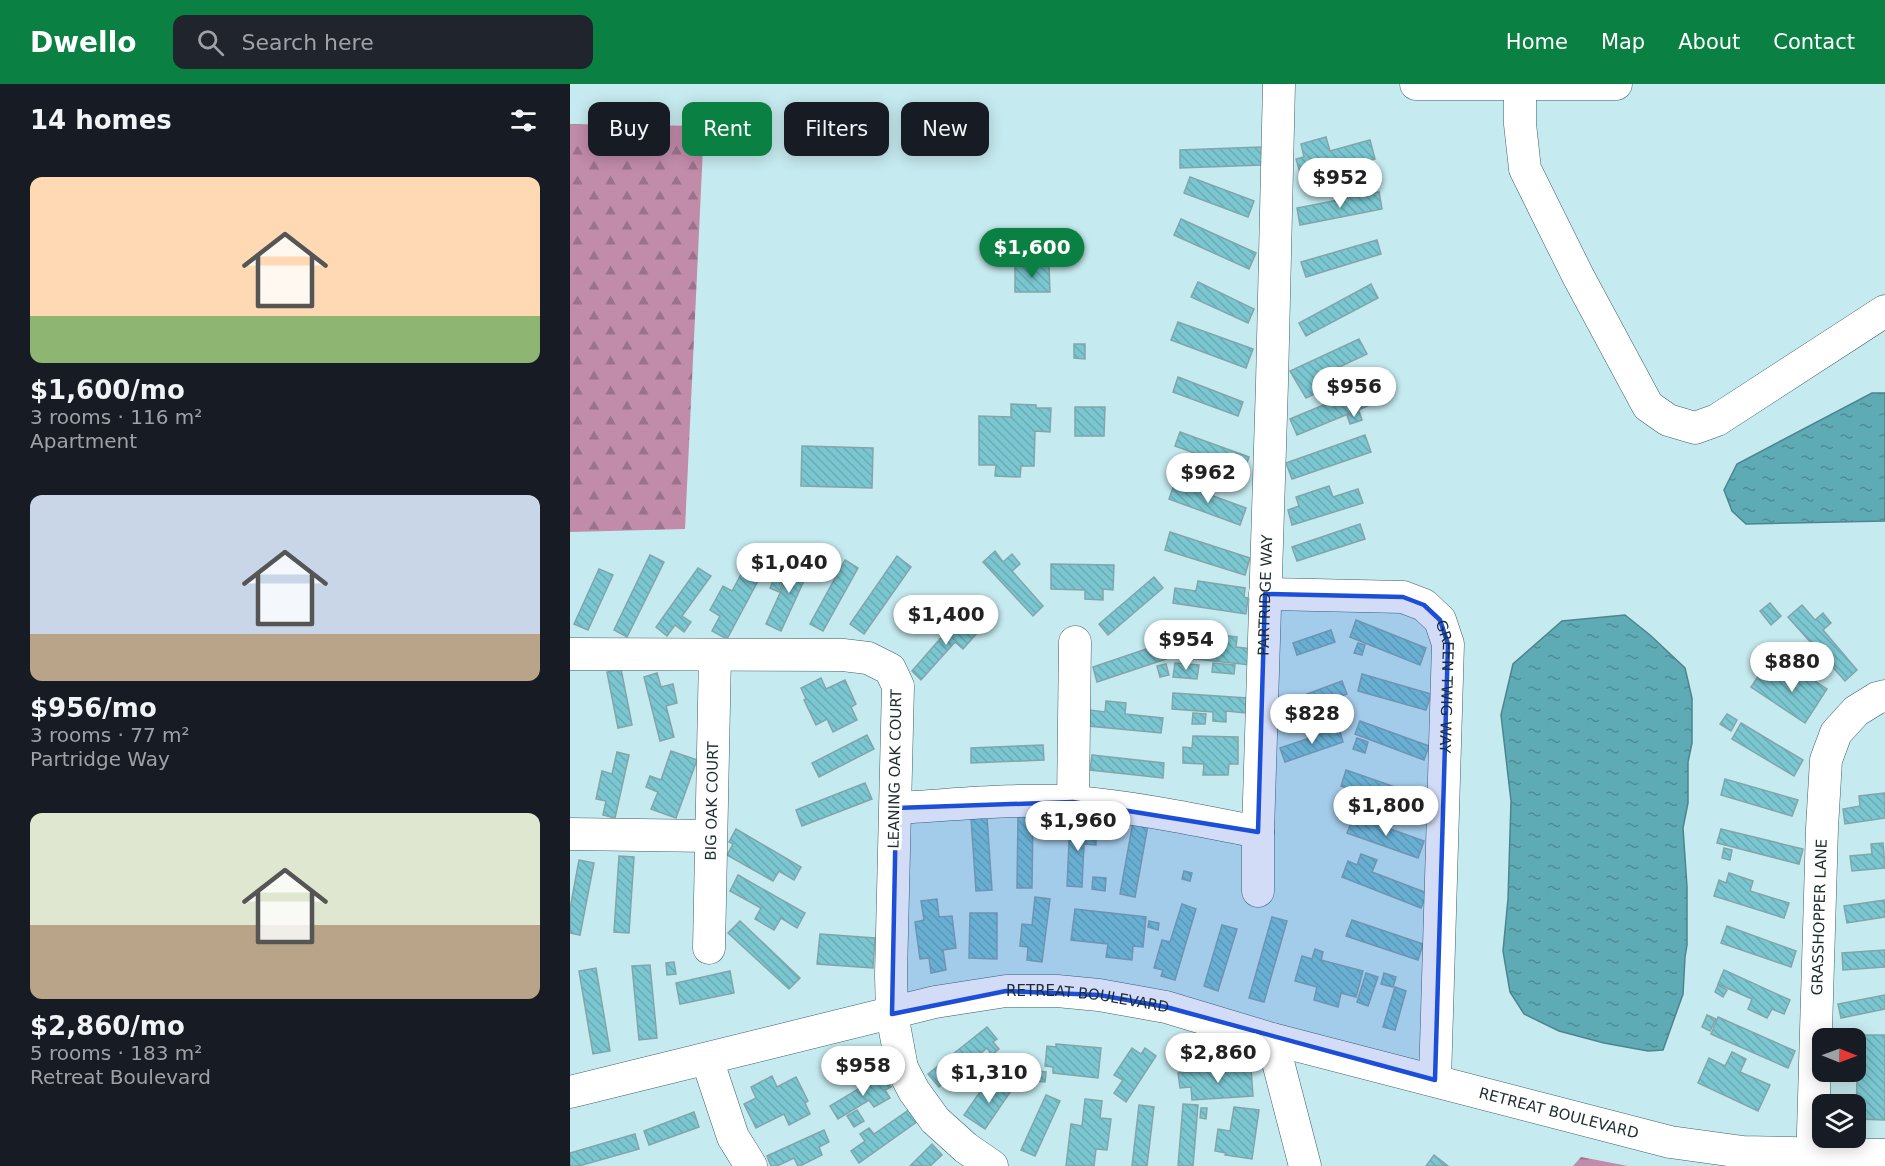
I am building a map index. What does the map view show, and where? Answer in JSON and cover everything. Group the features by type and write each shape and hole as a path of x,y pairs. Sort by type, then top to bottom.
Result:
{"street":[{"name":"PARTRIDGE WAY","path":"1258,891 1279,84"},
{"path":"1416,84 1616,84"},
{"path":"1520,85 1520,124 1525,169 1578,276 1648,406 1668,420 1695,428 1717,420 1885,311"},
{"name":"GREEN TWIG WAY","path":"1265,594 1402,597 1424,605 1440,620 1448,644 1434,1080"},
{"path":"1072,802 1075,642"},
{"name":"LEANING OAK COURT","path":"570,654 860,657 868,658 890,669 898,686 892,1014 902,1068 914,1091 936,1120 966,1148 992,1166"},
{"name":"BIG OAK COURT","path":"709,948 715,655"},
{"name":"GRASSHOPPER LANE","path":"1813,1160 1826,760 1836,733 1856,711 1877,698 1885,696"},
{"path":"896,808 1025,801 1072,802 1157,813 1258,832"},
{"path":"570,834 710,836"},
{"name":"RETREAT BOULEVARD","path":"570,1092 935,1002 1006,991 1057,991 1099,995 1166,1007 1272,1039 1670,1142 1813,1160 1885,1155"},
{"path":"1272,1039 1305,1166"},
{"path":"707,1059 733,1137 751,1166"}],"highlighted area":[{"path":"1265,594 1403,597 1424,605 1440,620 1448,644 1435,1080 1166,1007 1099,995 1006,991 892,1014 896,808 1073,802 1258,832"}],"green space":[{"path":"570,124 588,124 588,156 670,156 670,125 682,126 682,156 703,156 685,529 570,532"},
{"path":"1581,1157 1628,1166 1573,1166"}],"water":[{"path":"1872,393 1885,393 1885,521 1746,524 1732,511 1724,490 1737,464"},
{"path":"1625,615 1685,668 1692,698 1688,803 1683,828 1687,887 1687,945 1683,994 1663,1050 1648,1051 1604,1043 1559,1031 1524,1014 1510,992 1503,951 1508,899 1511,801 1501,715 1513,664 1562,621"}],"building":[{"path":"1326,137 1330,151 1370,140 1375,159 1302,179 1296,159 1304,157 1301,144"},
{"path":"1261,147 1262,165 1180,168 1180,150"},
{"path":"1190,177 1254,201 1248,217 1184,193"},
{"path":"1379,192 1382,209 1300,225 1297,208"},
{"path":"1181,219 1256,253 1249,269 1174,235"},
{"path":"1377,240 1381,254 1306,277 1301,262"},
{"path":"1015,266 1049,266 1050,292 1015,292"},
{"path":"1198,282 1254,309 1248,323 1191,297"},
{"path":"1371,284 1378,298 1306,336 1299,323"},
{"path":"1178,322 1253,349 1246,368 1171,340"},
{"path":"1359,339 1367,354 1331,371 1337,383 1306,398 1290,371"},
{"path":"1074,344 1085,344 1085,359 1074,358"},
{"path":"1178,377 1243,402 1238,416 1173,392"},
{"path":"1364,388 1370,405 1297,435 1290,419"},
{"path":"1011,404 1051,408 1050,432 1035,431 1034,466 1021,466 1020,477 995,476 996,465 979,465 979,416 1011,417"},
{"path":"1075,407 1105,407 1104,436 1075,436"},
{"path":"1359,411 1362,420 1350,424 1347,415"},
{"path":"1180,432 1249,457 1244,471 1175,446"},
{"path":"1365,435 1371,452 1292,479 1286,463"},
{"path":"802,446 873,448 872,488 801,486"},
{"path":"1175,482 1246,508 1240,525 1169,499"},
{"path":"1329,486 1333,497 1358,489 1363,503 1292,525 1288,510 1299,506 1296,497"},
{"path":"1360,524 1365,539 1297,561 1292,547"},
{"path":"1170,532 1250,558 1245,575 1165,550"},
{"path":"995,551 1003,562 1012,554 1020,564 1012,571 1043,606 1033,616 983,562"},
{"path":"650,555 664,562 627,637 614,630"},
{"path":"751,556 767,564 727,639 712,631 720,616 710,610 723,586 732,591"},
{"path":"797,556 812,563 781,631 766,624"},
{"path":"897,556 911,567 864,634 850,624"},
{"path":"845,560 858,568 823,631 810,624"},
{"path":"1051,564 1114,565 1113,590 1103,589 1103,600 1085,599 1085,590 1051,589"},
{"path":"698,568 711,576 682,616 691,622 684,632 675,625 667,636 656,627"},
{"path":"599,569 613,575 588,630 574,624"},
{"path":"1154,577 1163,588 1108,635 1099,624"},
{"path":"774,579 783,583 779,592 770,588"},
{"path":"1198,581 1245,588 1244,597 1248,598 1246,614 1173,603 1175,588 1196,591"},
{"path":"1770,603 1781,616 1771,625 1760,611"},
{"path":"1802,605 1815,620 1823,613 1831,623 1823,630 1857,670 1845,681 1788,617"},
{"path":"960,616 978,632 963,649 955,642 921,680 912,671"},
{"path":"1356,620 1426,648 1420,665 1350,637"},
{"path":"1331,630 1335,642 1297,655 1293,643"},
{"path":"1194,632 1237,637 1236,647 1252,649 1250,665 1178,657 1180,643 1193,644"},
{"path":"1358,643 1365,645 1362,655 1354,653"},
{"path":"1161,644 1166,659 1097,682 1093,667"},
{"path":"1774,655 1783,661 1776,671 1767,666"},
{"path":"1175,663 1199,665 1197,679 1173,677"},
{"path":"1213,663 1235,665 1234,674 1212,672"},
{"path":"1166,664 1169,675 1160,677 1157,666"},
{"path":"1794,667 1827,689 1805,723 1751,687 1759,675 1768,681 1775,671 1786,678"},
{"path":"621,669 632,725 618,728 607,672"},
{"path":"657,673 661,687 673,684 677,703 666,706 674,737 660,741 644,677"},
{"path":"1362,674 1431,694 1426,710 1358,691"},
{"path":"821,678 826,689 845,680 856,704 851,707 857,720 833,732 827,719 816,725 801,688"},
{"path":"1342,681 1347,694 1287,715 1283,703"},
{"path":"1173,693 1247,698 1246,713 1226,711 1226,722 1213,721 1213,712 1172,709"},
{"path":"1106,701 1126,703 1125,714 1163,718 1161,733 1088,726 1090,710 1105,712"},
{"path":"1343,712 1346,723 1338,726 1335,715"},
{"path":"1193,713 1206,714 1205,724 1192,724"},
{"path":"1727,714 1737,720 1731,731 1720,724"},
{"path":"1360,721 1429,746 1424,760 1355,734"},
{"path":"1741,723 1803,760 1794,776 1732,739"},
{"path":"1339,728 1343,742 1285,762 1280,748"},
{"path":"867,735 874,749 819,777 812,763"},
{"path":"1193,736 1238,737 1238,764 1229,764 1228,775 1203,775 1204,764 1183,763 1183,747 1192,748"},
{"path":"1357,738 1368,742 1365,753 1353,749"},
{"path":"1043,745 1044,760 971,763 971,748"},
{"path":"671,751 697,760 676,818 651,809 658,792 646,787 650,776 661,780"},
{"path":"617,752 629,755 615,818 603,815 606,801 596,799 602,771 612,774"},
{"path":"1092,755 1164,763 1163,778 1090,770"},
{"path":"1346,770 1418,795 1412,811 1341,786"},
{"path":"1725,779 1798,800 1792,816 1721,795"},
{"path":"865,783 872,799 802,826 796,810"},
{"path":"1885,793 1885,818 1845,824 1843,809 1860,806 1859,796"},
{"path":"1018,815 1033,816 1032,888 1017,888"},
{"path":"1354,816 1424,841 1418,858 1347,833"},
{"path":"987,817 992,890 976,891 971,818"},
{"path":"1070,820 1085,821 1085,833 1096,834 1096,845 1084,844 1082,887 1067,886"},
{"path":"1133,822 1148,825 1135,897 1120,894"},
{"path":"736,829 801,867 794,880 779,871 773,881 727,855 733,844 729,842"},
{"path":"1721,829 1803,849 1799,864 1717,843"},
{"path":"1883,843 1885,868 1852,871 1850,856 1872,854 1871,844"},
{"path":"1724,848 1732,850 1730,860 1722,858"},
{"path":"1361,854 1377,860 1372,872 1427,893 1421,908 1342,877 1348,861 1357,865"},
{"path":"619,856 634,857 629,933 614,932"},
{"path":"579,860 594,863 580,935 570,933 570,909"},
{"path":"1184,871 1192,873 1190,881 1182,879"},
{"path":"1729,873 1753,881 1750,891 1789,903 1784,918 1714,896 1719,880 1726,883"},
{"path":"738,875 805,913 797,928 781,918 774,930 755,919 761,908 730,891"},
{"path":"1093,877 1106,878 1105,891 1092,889"},
{"path":"1035,897 1050,899 1042,962 1027,960 1028,947 1020,946 1022,924 1032,925"},
{"path":"937,899 939,917 952,916 956,948 943,950 946,970 931,973 929,958 920,959 915,922 924,920 921,901"},
{"path":"1885,900 1885,917 1847,923 1844,906"},
{"path":"1182,904 1196,909 1175,980 1161,976 1163,970 1154,968 1162,940 1170,942"},
{"path":"1075,909 1146,917 1143,947 1133,946 1132,960 1106,957 1108,944 1071,940"},
{"path":"970,913 997,913 997,959 969,958"},
{"path":"1272,917 1287,921 1264,1002 1249,998"},
{"path":"1352,920 1423,944 1418,960 1346,936"},
{"path":"740,921 800,978 789,989 728,933"},
{"path":"1149,921 1159,923 1158,930 1148,927"},
{"path":"1222,925 1237,929 1218,991 1204,986"},
{"path":"1727,926 1796,951 1791,967 1721,943"},
{"path":"820,934 875,938 873,968 817,964"},
{"path":"1315,949 1323,952 1321,960 1363,971 1356,997 1341,993 1338,1007 1314,1000 1317,987 1295,981 1302,956 1312,959"},
{"path":"1885,950 1885,967 1843,970 1842,953"},
{"path":"674,962 676,974 667,975 666,963"},
{"path":"650,965 657,1038 639,1040 632,966"},
{"path":"596,968 610,1051 593,1054 579,971"},
{"path":"1724,970 1790,1000 1784,1014 1772,1009 1767,1018 1748,1009 1752,999 1718,984"},
{"path":"730,971 734,993 680,1004 676,983"},
{"path":"1366,973 1378,977 1368,1006 1357,1002"},
{"path":"1384,973 1396,977 1393,987 1381,984"},
{"path":"1718,985 1727,990 1723,997 1715,992"},
{"path":"1395,987 1406,991 1395,1030 1383,1027"},
{"path":"1885,995 1885,1009 1841,1018 1838,1004"},
{"path":"1707,1015 1716,1019 1710,1031 1702,1027"},
{"path":"1718,1017 1795,1051 1788,1068 1711,1034"},
{"path":"987,1027 997,1039 993,1042 999,1049 992,1055 987,1048 939,1087 928,1074"},
{"path":"1866,1035 1885,1035 1885,1120 1866,1119 1866,1094 1857,1094 1857,1082 1866,1082"},
{"path":"1056,1044 1101,1048 1098,1078 1053,1073 1053,1067 1045,1066 1047,1046 1056,1047"},
{"path":"1132,1048 1141,1054 1145,1048 1156,1056 1126,1102 1114,1093 1123,1080 1114,1075"},
{"path":"1732,1052 1746,1059 1740,1072 1770,1085 1758,1111 1698,1083 1709,1058 1725,1066"},
{"path":"1251,1068 1253,1096 1192,1100 1191,1087 1180,1088 1178,1073"},
{"path":"1036,1071 1046,1072 1045,1082 1035,1081"},
{"path":"883,1074 891,1087 885,1090 890,1098 874,1107 869,1100 838,1119 830,1106"},
{"path":"772,1076 777,1087 796,1077 808,1101 805,1103 810,1114 789,1125 784,1114 756,1128 744,1104 756,1098 751,1087"},
{"path":"1005,1077 1015,1085 985,1129 964,1115 984,1086 994,1093"},
{"path":"1046,1095 1060,1101 1035,1156 1021,1150"},
{"path":"1085,1099 1102,1101 1100,1118 1111,1119 1107,1150 1096,1149 1094,1166 1066,1166 1071,1124 1082,1126"},
{"path":"1183,1104 1198,1105 1193,1166 1178,1166"},
{"path":"1139,1105 1154,1107 1147,1166 1132,1166"},
{"path":"1234,1107 1259,1110 1252,1159 1215,1151 1218,1129 1230,1131"},
{"path":"1201,1108 1207,1108 1206,1119 1200,1118"},
{"path":"910,1109 918,1121 859,1163 851,1151 865,1141 860,1134 869,1128 874,1134"},
{"path":"857,1110 864,1121 854,1127 847,1116"},
{"path":"694,1112 699,1127 649,1145 644,1131"},
{"path":"824,1130 829,1142 819,1147 822,1155 800,1166 794,1158 777,1166 771,1166 767,1156"},
{"path":"635,1134 639,1149 579,1166 570,1166 570,1153"},
{"path":"932,1144 942,1155 930,1166 910,1166"},
{"path":"1434,1155 1448,1166 1426,1166"}]}
